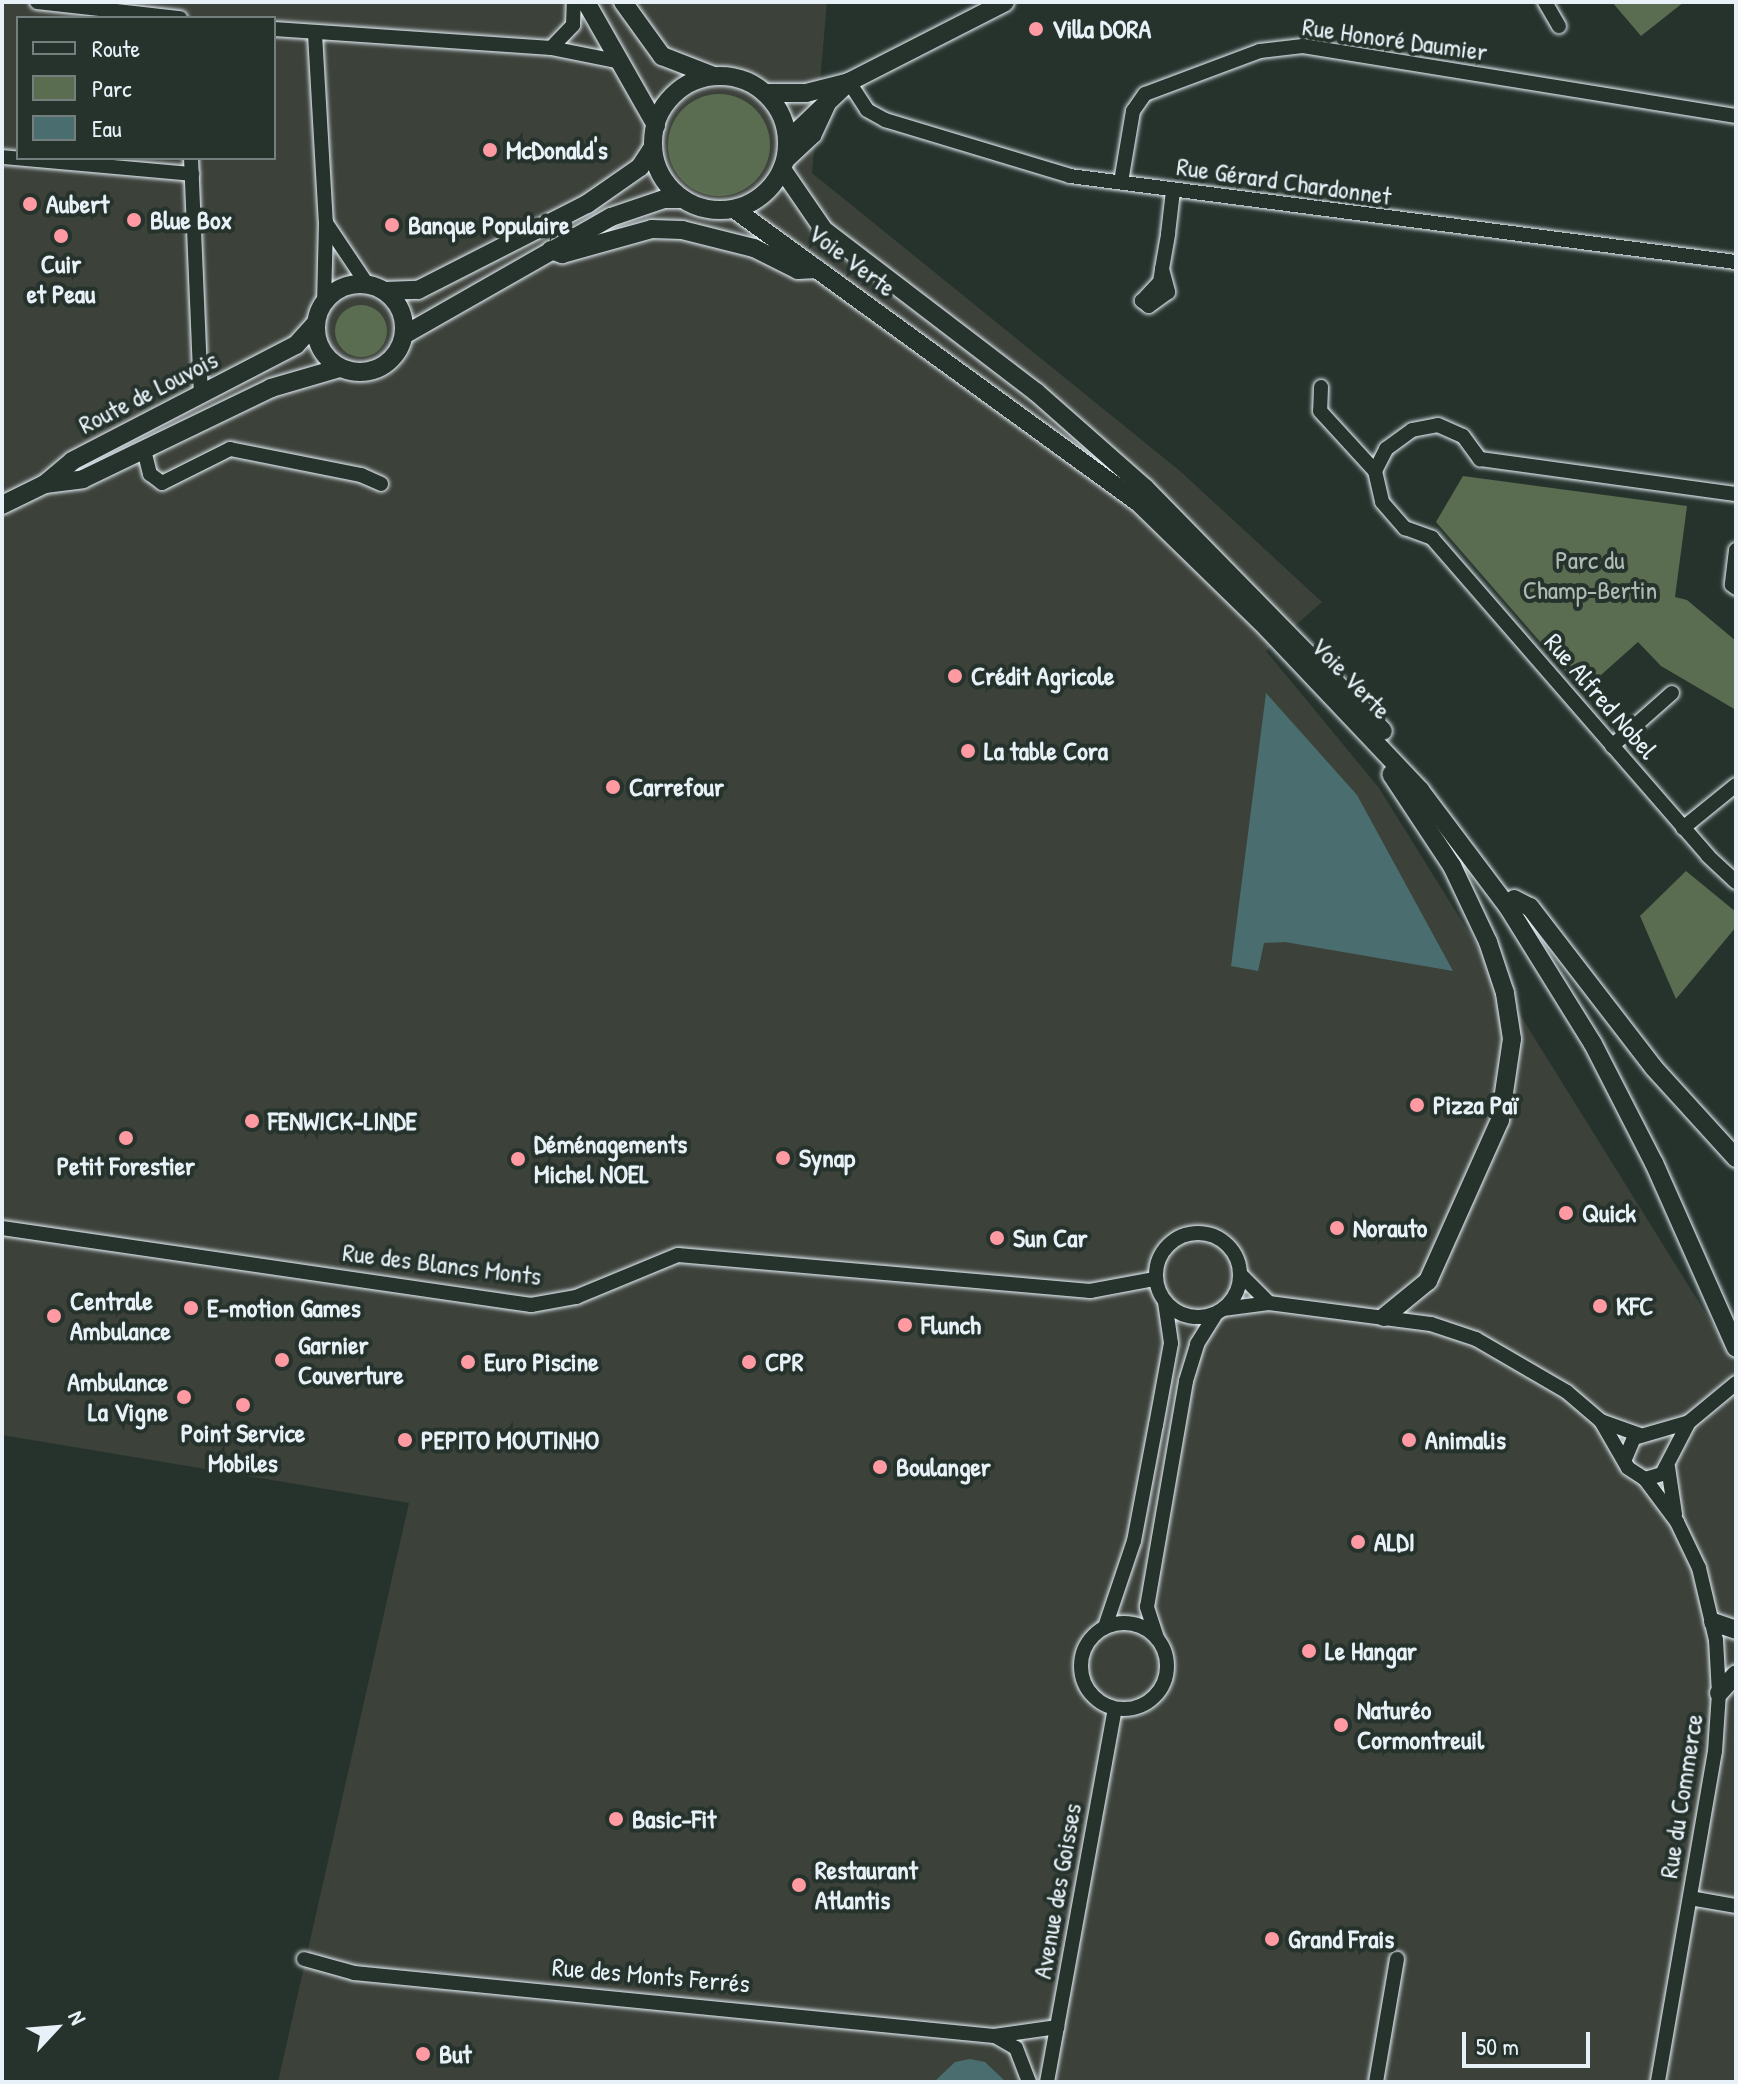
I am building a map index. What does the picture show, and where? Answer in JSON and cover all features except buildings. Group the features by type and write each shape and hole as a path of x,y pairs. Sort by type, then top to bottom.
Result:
{"main road":[{"path":"586,2 656,125"},
{"path":"623,2 662,56 714,76 750,83 765,93 777,107 788,140 784,166 763,195 734,209 699,207 683,199 658,167 653,147 656,125 677,91 714,76"},
{"path":"765,93 806,93 849,82 1005,2"},
{"path":"788,140 849,82"},
{"path":"376,288 400,310 404,335 395,356 380,369 354,373 340,368 321,350 315,324 324,302 343,287 376,288 418,290 574,211 623,181 653,147"},
{"name":"Voie Verte","path":"784,166 824,230 1036,392 1179,522 1358,702 1429,783 1514,899 1600,1039 1661,1155 1736,1325"},
{"path":"404,335 549,249 611,217 664,199 683,199"},
{"name":"Voie Verte","path":"734,209 1139,503 1361,724 1475,862 1593,1044 1654,1163 1736,1348"},
{"path":"549,249 562,254 652,229 682,230 754,248 798,270 817,269"},
{"name":"Route de Louvois","path":"2,505 45,484 72,461 296,345 315,324"},
{"name":"Route de Louvois","path":"45,484 83,479 271,388 340,368"},
{"path":"1361,724 1452,866 1488,942 1505,993 1512,1039 1500,1120 1428,1281 1384,1317"},
{"path":"1514,899 1530,907 1654,1068 1736,1158"},
{"path":"1713,1622 1736,1630"},
{"path":"1719,1693 1736,1674"}],"street":[{"path":"37,2 148,8 174,16"},
{"path":"551,48 573,25 574,2"},
{"path":"1545,2 1559,26"},
{"path":"276,29 551,48 621,62"},
{"path":"315,34 326,222 324,302"},
{"name":"Rue Honoré Daumier","path":"1121,182 1133,111 1145,94 1260,51 1303,46 1736,116"},
{"name":"Rue Gérard Chardonnet","path":"849,82 867,110 885,120 1070,176 1736,262"},
{"path":"784,166 814,136 829,104"},
{"path":"36,160 192,174"},
{"path":"191,160 201,394"},
{"path":"1162,269 1173,191"},
{"path":"326,222 376,288"},
{"path":"1321,387 1320,411 1375,471 1394,443 1412,430 1438,425 1463,436 1480,459 1736,494"},
{"path":"144,450 150,474 162,483 230,449 361,475 381,484"},
{"name":"Rue Alfred Nobel","path":"1375,471 1382,502 1405,528 1432,538 1683,828 1736,882"},
{"path":"1736,550 1732,585 1736,588"},
{"path":"1612,746 1672,693"},
{"path":"1683,828 1736,785"},
{"name":"Rue des Blancs Monts","path":"2,1228 531,1305 576,1297 678,1255 1090,1291 1155,1279"},
{"path":"1240,1274 1232,1300 1219,1311 1197,1344 1186,1381 1147,1607 1168,1661 1159,1693 1139,1708 1115,1709 1090,1694 1080,1667 1088,1642 1105,1627 1134,1541 1171,1343 1165,1302 1155,1279 1166,1246 1198,1232 1223,1240 1240,1274 1269,1303"},
{"path":"1165,1302 1194,1317 1269,1303 1431,1324 1504,1352 1601,1421 1648,1435 1670,1452"},
{"path":"1601,1421 1628,1468 1645,1479 1668,1467 1670,1452 1689,1422 1736,1383"},
{"path":"1625,1459 1629,1444 1689,1422"},
{"name":"Rue du Commerce","path":"1668,1467 1677,1522"},
{"name":"Rue du Commerce","path":"1645,1479 1677,1522 1699,1568 1713,1622 1719,1693 1718,1733 1658,2082"},
{"path":"1105,1627 1133,1624 1157,1638"},
{"name":"Avenue des Goisses","path":"1047,2082 1115,1709"},
{"path":"1690,1898 1736,1906"},
{"name":"Rue des Monts Ferrés","path":"304,1959 354,1973 994,2036 1057,2027"},
{"path":"1376,2082 1397,1959"},
{"path":"994,2036 1016,2048 1029,2082"}],"shaded area":[{"path":"2,2 827,2 812,173 1180,471 1322,602 1266,651 1379,788 1736,1362 1736,2082 278,2082 409,1503 2,1435"}],"green space":[{"path":"1612,2 1684,2 1641,36"},
{"path":"719,94 739,98 755,109 766,125 770,145 766,165 755,181 739,192 719,196 699,192 683,181 672,165 668,145 672,125 683,109 699,98"},
{"path":"361,305 380,312 387,331 380,350 361,357 342,350 335,331 342,312"},
{"name":"Parc du Champ-Bertin","path":"1463,476 1687,506 1675,597 1687,600 1736,641 1736,710 1661,666 1638,642 1583,691 1436,522"},
{"path":"1686,871 1736,912 1736,927 1676,999 1640,916"}],"water":[{"path":"1266,693 1357,795 1453,971 1285,942 1264,943 1258,971 1231,966"},
{"path":"970,2059 985,2062 1006,2082 934,2082 955,2062"}],"place":[{"name":"Villa DORA","path":"1036,29"},
{"name":"McDonald's","path":"490,150"},
{"name":"Aubert","path":"30,204"},
{"name":"Blue Box","path":"134,220"},
{"name":"Banque Populaire","path":"392,225"},
{"name":"Cuir et Peau","path":"61,236"},
{"name":"Crédit Agricole","path":"955,676"},
{"name":"La table Cora","path":"968,751"},
{"name":"Carrefour","path":"613,787"},
{"name":"Pizza Paï","path":"1417,1105"},
{"name":"FENWICK-LINDE","path":"252,1121"},
{"name":"Petit Forestier","path":"126,1138"},
{"name":"Synap","path":"783,1158"},
{"name":"Déménagements Michel NOEL","path":"518,1159"},
{"name":"Quick","path":"1566,1213"},
{"name":"Norauto","path":"1337,1228"},
{"name":"Sun Car","path":"997,1238"},
{"name":"KFC","path":"1600,1306"},
{"name":"E-motion Games","path":"191,1308"},
{"name":"Centrale Ambulance","path":"54,1316"},
{"name":"Flunch","path":"905,1325"},
{"name":"Garnier Couverture","path":"282,1360"},
{"name":"Euro Piscine","path":"468,1362"},
{"name":"CPR","path":"749,1362"},
{"name":"Ambulance La Vigne","path":"184,1397"},
{"name":"Point Service Mobiles","path":"243,1405"},
{"name":"PEPITO MOUTINHO","path":"405,1440"},
{"name":"Animalis","path":"1409,1440"},
{"name":"Boulanger","path":"880,1467"},
{"name":"ALDI","path":"1358,1542"},
{"name":"Le Hangar","path":"1309,1651"},
{"name":"Naturéo Cormontreuil","path":"1341,1725"},
{"name":"Basic-Fit","path":"616,1819"},
{"name":"Restaurant Atlantis","path":"799,1885"},
{"name":"Grand Frais","path":"1272,1939"},
{"name":"But","path":"423,2054"}]}
